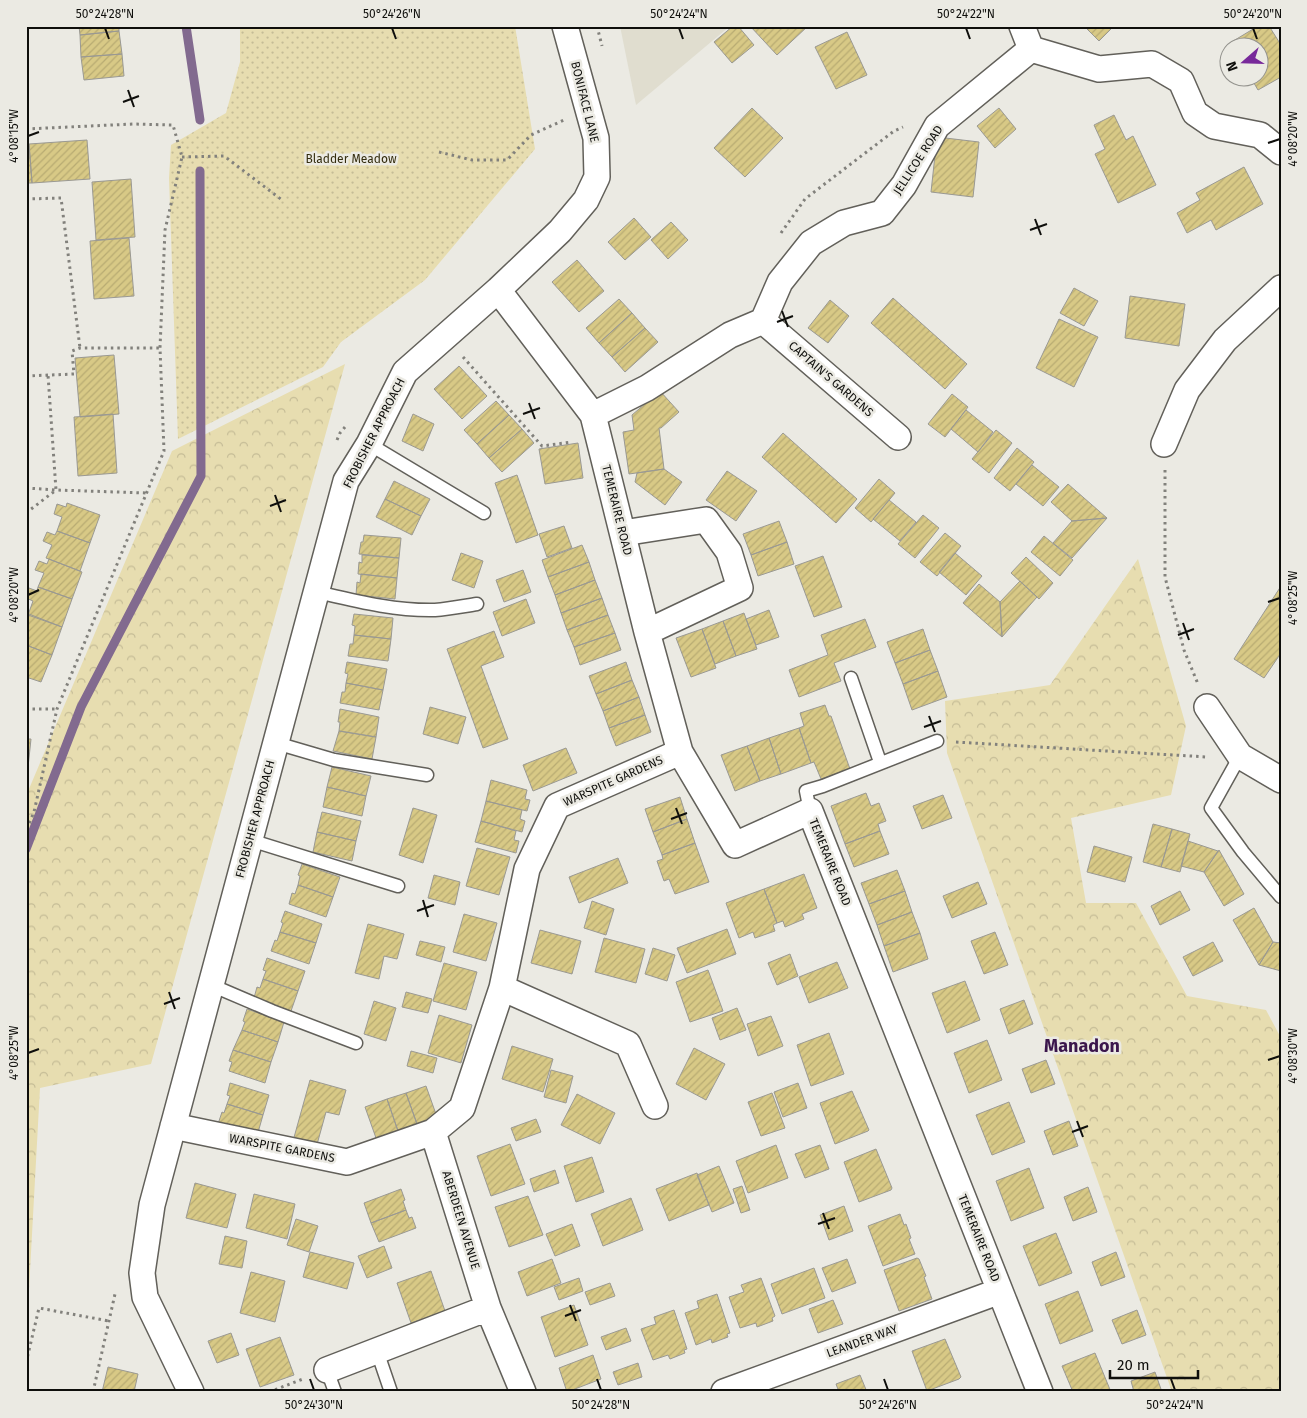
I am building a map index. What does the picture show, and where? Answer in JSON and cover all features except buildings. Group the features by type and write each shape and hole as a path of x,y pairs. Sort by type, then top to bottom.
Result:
{"street":[{"name":"BONIFACE LANE","path":"498,290 560,232 586,200 597,177 596,138 565,26"},
{"path":"1022,26 1031,50 1099,69 1152,64 1181,81 1196,113 1214,126 1260,134 1281,152"},
{"name":"JELLICOE ROAD","path":"763,321 780,282 811,243 844,223 882,213 904,185 937,126 1031,50"},
{"path":"1164,444 1187,390 1225,340 1281,288"},
{"name":"FROBISHER APPROACH","path":"192,1392 145,1298 142,1273 152,1205 346,481 370,444 405,372 498,290"},
{"name":"TEMERAIRE ROAD","path":"498,290 593,414 647,632 680,752 735,845 810,811 1040,1392"},
{"path":"593,414 647,388 730,335 763,321"},
{"name":"CAPTAIN'S GARDENS","path":"763,321 898,438"},
{"path":"623,534 706,520 729,552 740,588 647,632"},
{"path":"1207,707 1240,756 1281,780"},
{"name":"WARSPITE GARDENS","path":"173,1126 347,1162 433,1132 462,1108 502,988 527,869 556,806 680,752"},
{"path":"502,988 628,1044 654,1106"},
{"name":"ABERDEEN AVENUE","path":"433,1132 488,1308 523,1392"},
{"name":"LEANDER WAY","path":"724,1392 1000,1291"},
{"path":"331,1381 377,1351 488,1308"}],"lane":[{"path":"370,444 484,512"},
{"path":"316,592 391,608 436,610 478,604"},
{"path":"851,678 880,762"},
{"path":"810,811 806,791 823,786 937,740"},
{"path":"276,743 334,760 427,775"},
{"path":"1240,756 1211,808 1243,852 1281,897"},
{"path":"250,840 398,886"},
{"path":"211,985 356,1044"},
{"path":"377,1351 391,1392"}],"path":[{"path":"439,152 472,160 507,160 532,135 588,109"},
{"path":"26,129 133,124 174,125 182,157 165,230 160,348 164,451 57,709 34,812 26,830"},
{"path":"182,157 224,156 282,200"},
{"path":"26,199 61,198 80,348"},
{"path":"446,337 542,446 599,438"},
{"path":"26,376 74,374 72,351 80,348 160,348"},
{"path":"48,375 56,490"},
{"path":"1164,444 1164,577 1184,650 1207,707"},
{"path":"26,488 147,493"},
{"path":"26,513 56,490"},
{"path":"26,709 57,709"},
{"path":"937,740 1208,757 1240,756"},
{"path":"93,1392 116,1287"},
{"path":"26,1363 39,1308 109,1321"},
{"path":"269,1392 331,1381"}],"shaded area":[{"path":"620,26 730,26 636,105"}],"green space":[{"name":"Bladder Meadow","path":"240,26 515,26 535,149 425,280 341,342 323,367 178,439 169,178 171,145 226,113 240,62"},
{"path":"345,364 151,1064 40,1088 28,1308 26,1316 26,796 172,451"},
{"path":"1138,559 1186,726 1171,795 1071,818 1086,903 1136,903 1187,996 1266,1010 1281,1038 1281,1392 1172,1392 947,753 945,701 1050,685"}],"waterway":[{"path":"186,26 200,120"},
{"path":"26,849 81,707 201,476 200,171"}],"district":[{"name":"Manadon","path":"1082,1046"}]}
